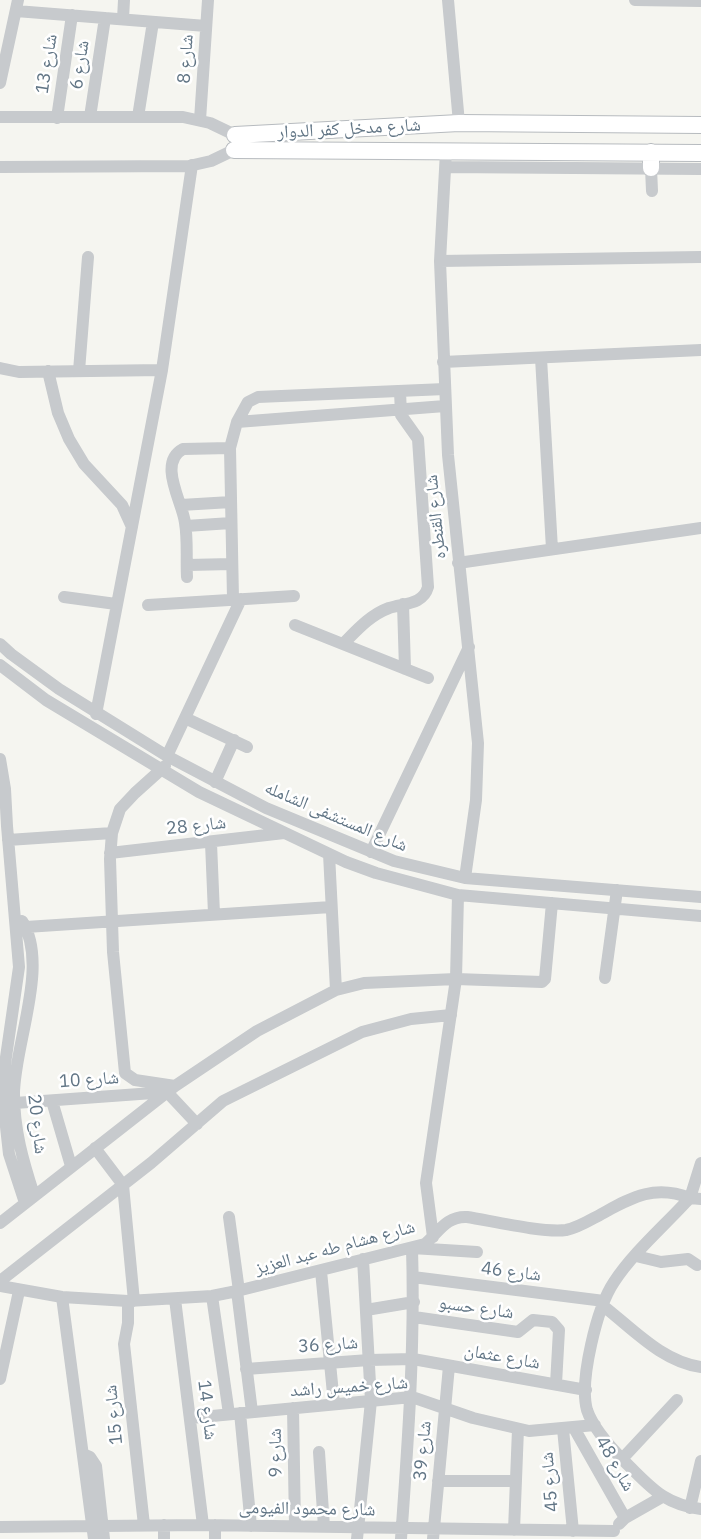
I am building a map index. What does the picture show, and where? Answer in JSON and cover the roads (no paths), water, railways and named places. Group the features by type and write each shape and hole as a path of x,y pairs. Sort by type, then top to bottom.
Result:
{"main road":[{"name":"شارع مدخل كفر الدوار","path":"234,142 459,123 701,125"},
{"name":"شارع مدخل كفر الدوار","path":"234,142 446,159 651,160 701,152"}],"street":[{"path":"123,19 124,0"},
{"name":"شارع 8","path":"200,120 208,0"},
{"path":"448,0 459,123"},
{"path":"635,0 701,1"},
{"path":"0,83 5,39 17,5 72,15 206,26"},
{"name":"شارع 13","path":"56,118 72,15"},
{"name":"شارع 6","path":"90,117 105,18"},
{"path":"138,117 153,22"},
{"name":"شارع مدخل كفر الدوار","path":"0,117 183,117 200,120 223,128 234,142 211,161 192,165 0,167"},
{"name":"شارع القنطره","path":"446,159 440,261 444,389 458,562 477,719 478,762 466,878"},
{"path":"652,192 651,160 701,169"},
{"path":"96,714 162,370 192,165"},
{"path":"440,261 701,256"},
{"path":"80,371 88,257"},
{"path":"443,362 701,350"},
{"path":"541,358 552,549"},
{"path":"0,368 19,372 162,370"},
{"path":"48,371 58,414 69,439 84,464 122,505 132,527"},
{"path":"197,1124 171,1089 135,1080 125,1073 113,952 114,921 110,853 112,833 120,809 135,792 161,771 170,758 185,718 237,599 232,564 230,448 237,422 248,402 258,397 444,389"},
{"path":"343,644 371,618 388,608 418,600 428,587 418,439 404,421 400,410 400,391"},
{"path":"374,393 375,413"},
{"path":"333,395 334,416"},
{"path":"310,396 311,418"},
{"path":"237,422 311,418 446,406"},
{"path":"230,448 186,448 179,451 173,465 171,479 181,505 186,526 187,571 232,564"},
{"path":"181,505 231,502"},
{"path":"186,526 231,523"},
{"path":"458,562 701,528"},
{"path":"148,605 294,596"},
{"path":"64,597 116,604"},
{"path":"403,604 406,669"},
{"path":"295,624 428,678"},
{"name":"شارع المستشفى الشامله","path":"0,644 27,667 96,714 170,758 266,808 371,852 413,867 466,878 701,897"},
{"path":"371,852 468,647"},
{"name":"شارع المستشفى الشامله","path":"0,670 161,771 199,792 329,854 376,873 458,895 701,916"},
{"path":"185,718 247,747"},
{"path":"214,782 234,740"},
{"path":"0,759 6,789 8,840 5,873 14,911 19,967 4,1064 4,1109 9,1154 29,1199"},
{"path":"8,840 112,833"},
{"name":"شارع 28","path":"110,853 211,843 285,833"},
{"path":"211,843 214,914"},
{"path":"329,854 336,990"},
{"path":"605,978 617,890"},
{"path":"433,1237 426,1183 456,979 458,895"},
{"path":"0,1223 171,1089 257,1031 336,990 364,983 456,979 542,982 552,903"},
{"path":"26,927 331,907"},
{"name":"شارع 20","path":"14,911 26,927 31,947 32,978 28,1011 16,1072 14,1104 20,1152 29,1199"},
{"path":"0,1281 123,1185 223,1101 362,1032 411,1019 451,1015"},
{"name":"شارع 10","path":"14,1104 171,1089"},
{"path":"52,1101 72,1166"},
{"path":"95,1148 123,1185"},
{"path":"701,1163 696,1198 619,1275 603,1303 593,1334 586,1390 588,1412 595,1425 622,1459 662,1497 695,1509 701,1461"},
{"name":"شارع 15","path":"123,1185 131,1301 124,1344 144,1525"},
{"name":"شارع هشام طه عبد العزيز","path":"0,1286 19,1291 62,1297 131,1301 212,1296 321,1271 425,1244 447,1222 456,1217 566,1230 583,1224 638,1194 668,1192 696,1198"},
{"path":"229,1217 246,1368 240,1413"},
{"path":"401,1534 412,1397 414,1302 412,1248 477,1252"},
{"path":"636,1256 661,1262 688,1258 697,1265"},
{"path":"358,1533 371,1401 363,1259"},
{"path":"321,1271 334,1404"},
{"name":"شارع 46","path":"413,1278 603,1303"},
{"path":"0,1379 19,1291"},
{"path":"212,1296 240,1413 251,1526"},
{"path":"62,1297 83,1454 99,1533"},
{"name":"شارع 14","path":"175,1299 191,1418 209,1525"},
{"path":"366,1310 414,1302"},
{"path":"603,1303 665,1354 685,1364 701,1367"},
{"name":"شارع حسبو","path":"414,1316 518,1332 533,1320 552,1322 559,1330 556,1384"},
{"name":"شارع 36","path":"246,1368 413,1359"},
{"name":"شارع عثمان","path":"413,1359 586,1390"},
{"name":"شارع 39","path":"433,1534 449,1366"},
{"name":"شارع خميس راشد","path":"191,1418 412,1397 473,1418 518,1429 541,1431 595,1425"},
{"path":"622,1459 677,1400"},
{"name":"شارع 9","path":"293,1408 295,1526"},
{"name":"شارع 48","path":"568,1428 625,1518"},
{"name":"شارع 45","path":"568,1428 572,1531"},
{"path":"514,1530 518,1429"},
{"path":"317,1531 319,1452"},
{"path":"438,1482 516,1481"},
{"path":"612,1535 625,1518 662,1497"},
{"name":"شارع محمود الفيومى","path":"0,1527 99,1533 144,1525 251,1526 266,1532 295,1526 317,1531 358,1533 471,1534 514,1530 543,1535 572,1531 612,1535"},
{"path":"164,1525 164,1539"},
{"path":"209,1525 215,1539"}]}
